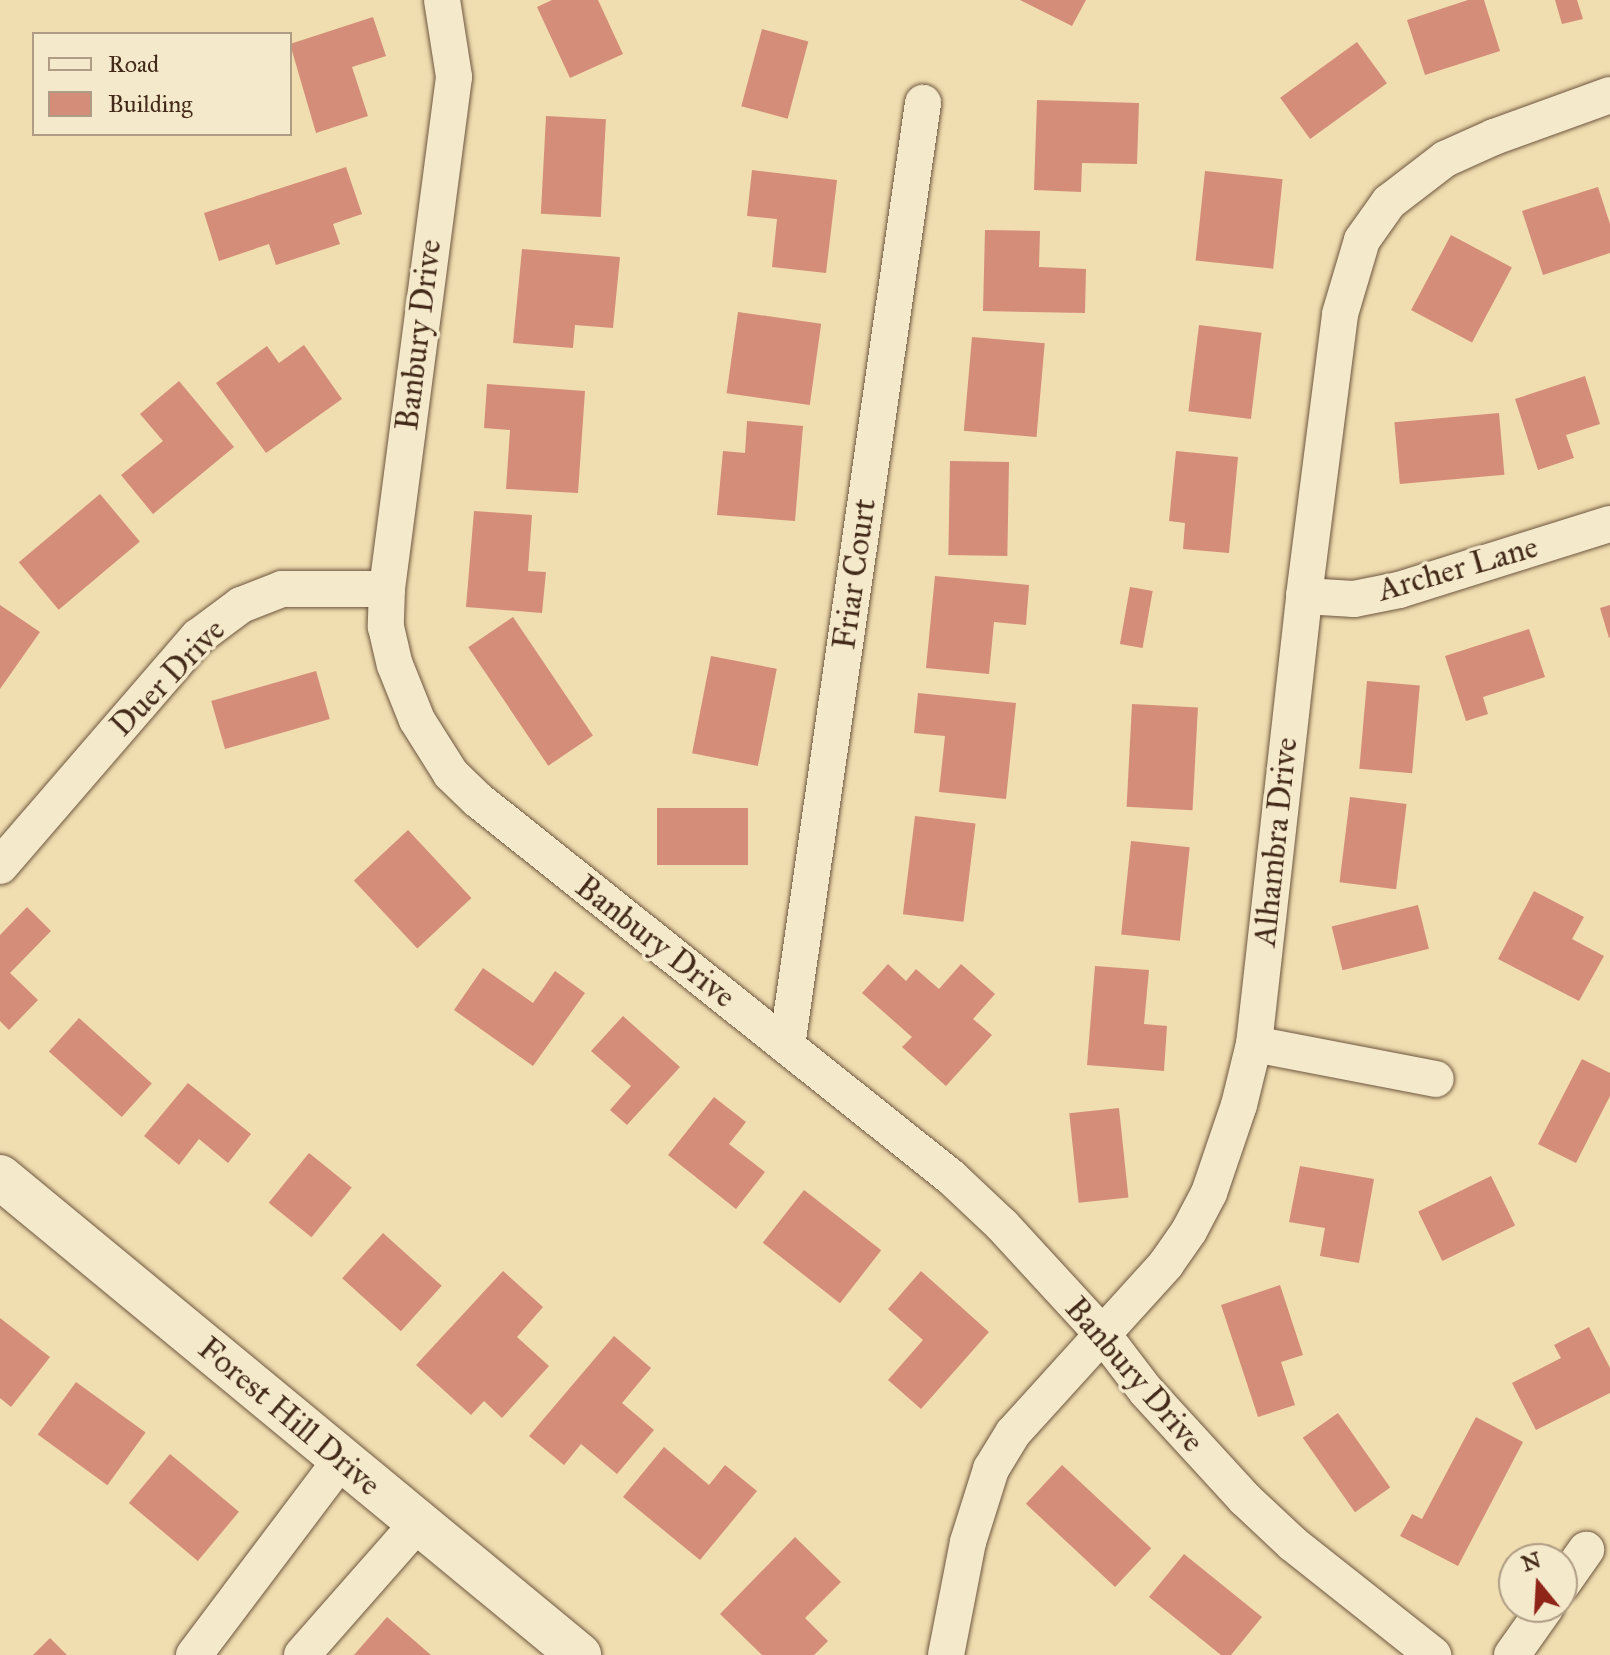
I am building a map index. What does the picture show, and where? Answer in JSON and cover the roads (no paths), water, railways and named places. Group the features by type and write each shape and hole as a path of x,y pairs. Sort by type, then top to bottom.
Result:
{"street":[{"name":"Banbury Drive","path":"442,0 454,77 387,589 386,627 395,665 417,720 451,774 523,837 951,1177 1002,1225 1104,1336 1146,1391 1245,1499 1293,1544 1433,1655"},
{"name":"Alhambra Drive","path":"946,1655 968,1542 991,1469 1013,1433 1166,1264 1209,1193 1239,1105 1254,1044 1304,596 1340,314 1362,240 1389,202 1445,159 1494,137 1610,95"},
{"name":"Friar Court","path":"787,1046 923,103"},
{"name":"Archer Lane","path":"1304,596 1354,599 1399,590 1610,524"},
{"name":"Duer Drive","path":"0,866 198,637 241,605 282,589 387,589"},
{"path":"1254,1044 1436,1079"},
{"name":"Forest Hill Drive","path":"0,1177 579,1655"},
{"path":"194,1655 341,1460"},
{"path":"302,1655 417,1524"},
{"path":"1578,1561 1586,1550"},
{"path":"1512,1655 1535,1623"}]}
